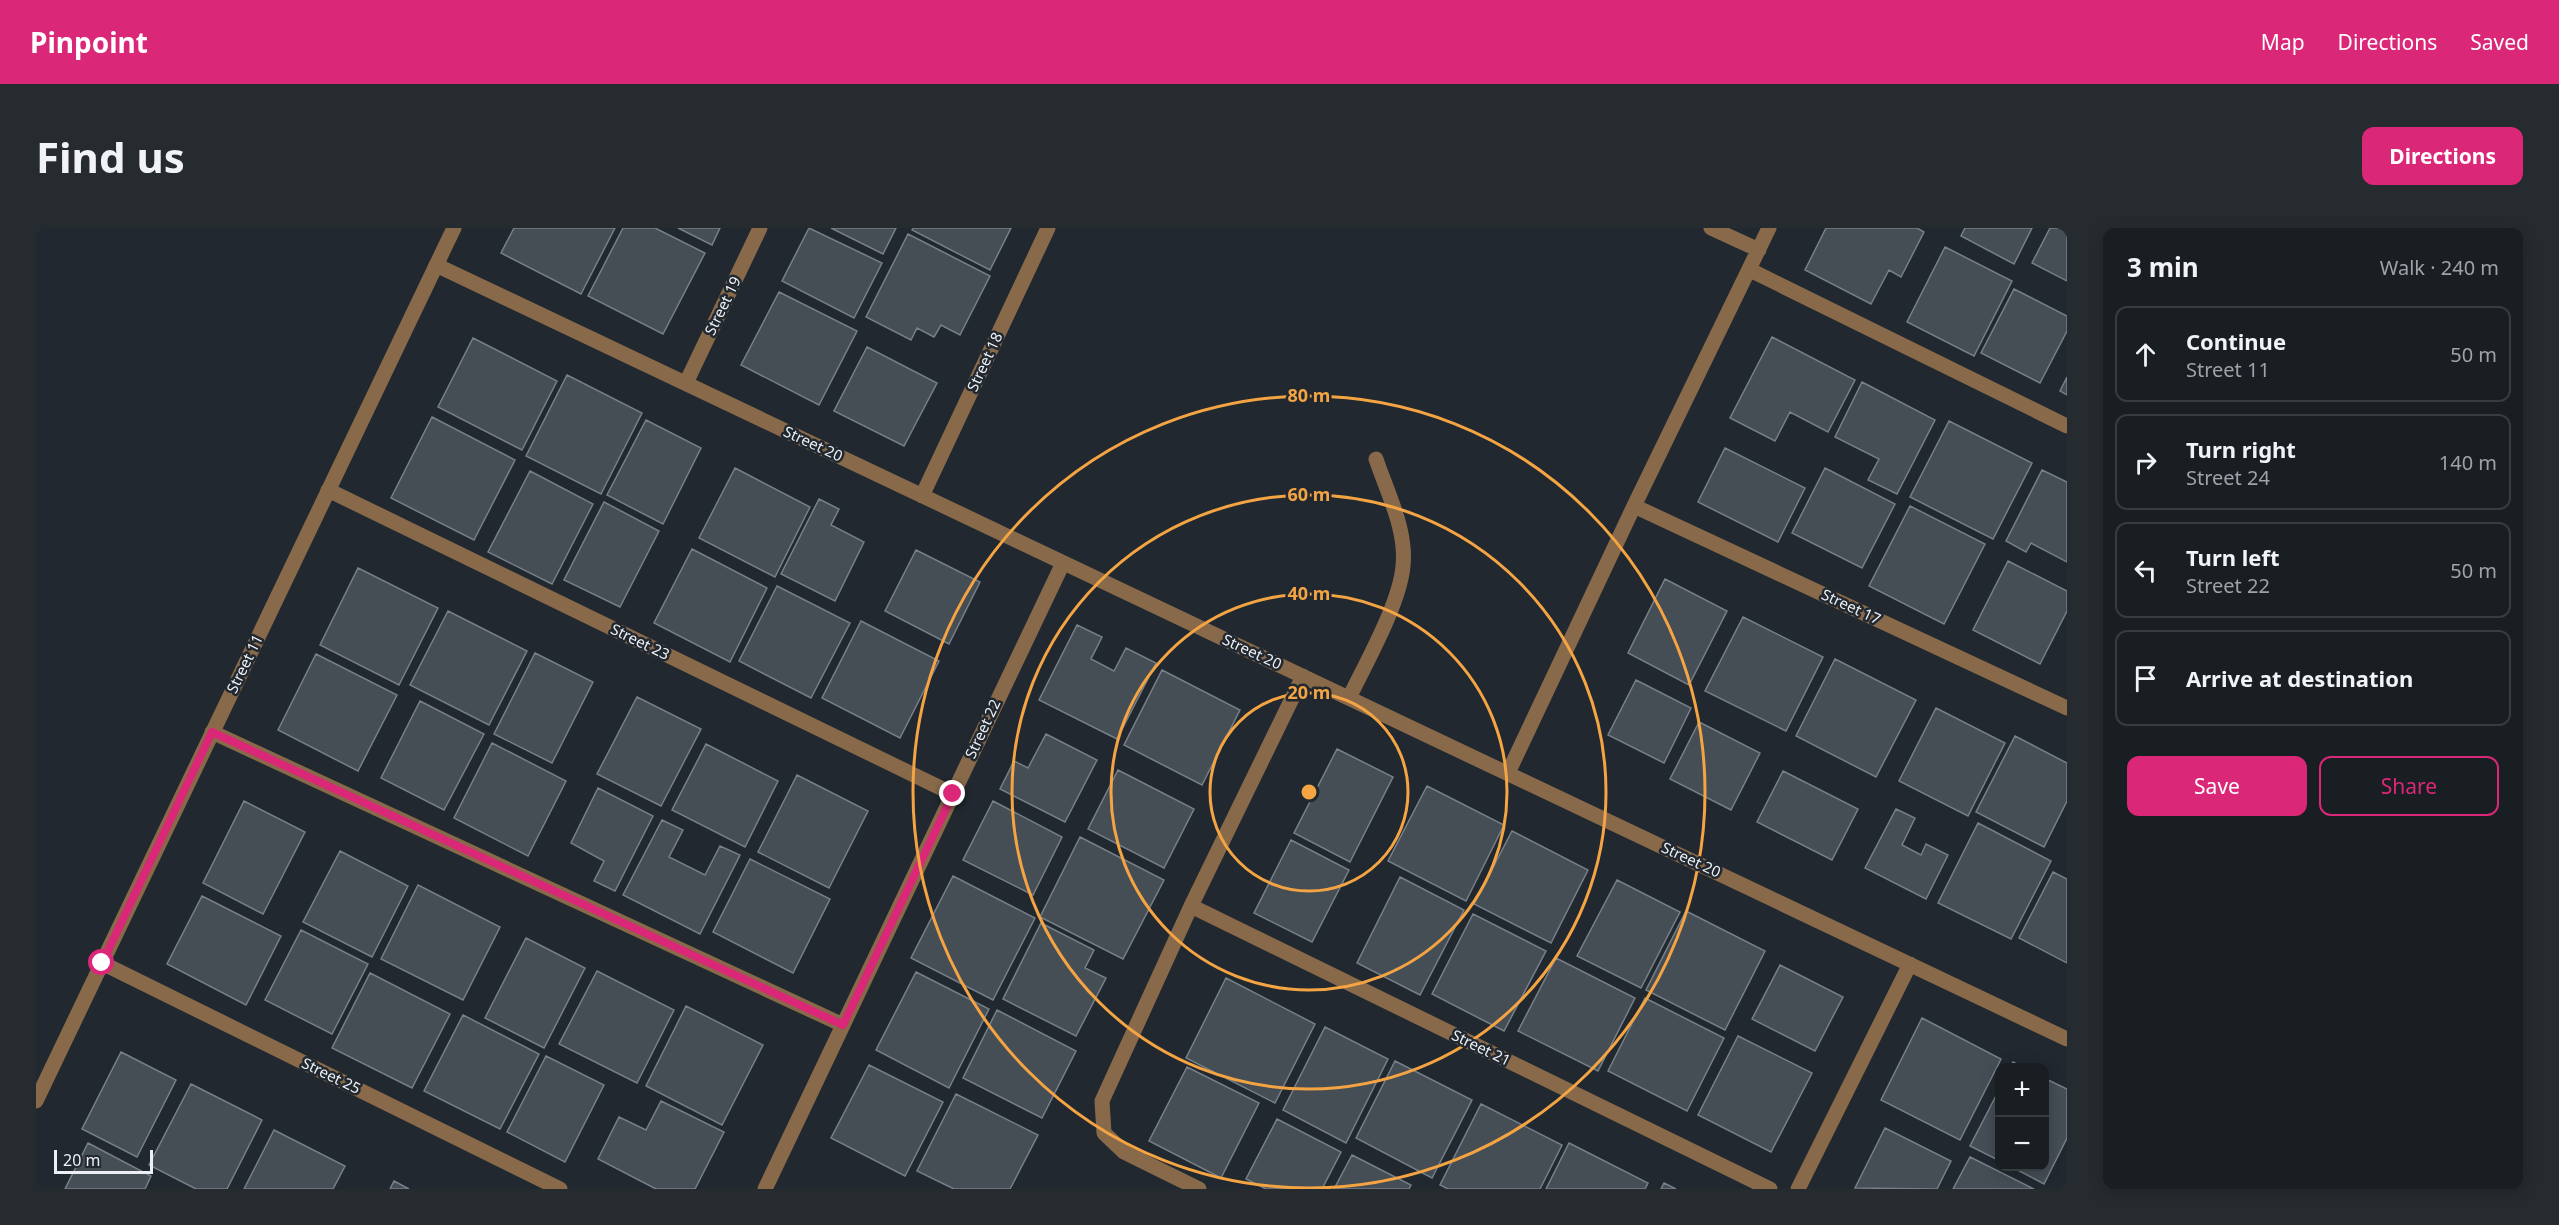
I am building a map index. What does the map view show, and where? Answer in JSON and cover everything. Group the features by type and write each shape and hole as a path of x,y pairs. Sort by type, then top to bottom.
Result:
{"street":[{"name":"Street 11","path":"36,1101 454,228"},
{"name":"Street 19","path":"686,384 760,228"},
{"name":"Street 18","path":"922,496 1048,228"},
{"path":"1711,228 1759,250"},
{"path":"1508,773 1769,228"},
{"name":"Street 20","path":"436,265 2067,1039"},
{"path":"1750,270 2067,426"},
{"path":"1349,698 1396,597 1404,566 1401,532 1376,459"},
{"name":"Street 23","path":"328,490 953,794"},
{"name":"Street 17","path":"1634,506 2067,708"},
{"name":"Street 22","path":"765,1189 1062,562"},
{"path":"1199,1189 1124,1152 1104,1133 1102,1101 1191,906 1303,676"},
{"path":"212,732 843,1025"},
{"name":"Street 21","path":"1191,906 1770,1189"},
{"name":"Street 25","path":"102,963 560,1189"},
{"path":"1798,1189 1910,964"}],"building":[{"path":"514,228 615,228 581,294 501,253"},
{"path":"623,228 655,228 705,253 663,334 588,296"},
{"path":"678,228 720,228 712,245"},
{"path":"809,228 882,263 854,318 782,281"},
{"path":"831,228 896,228 883,254"},
{"path":"913,228 1011,228 990,270 912,230"},
{"path":"1826,228 1917,228 1924,232 1901,277 1889,270 1871,304 1805,270"},
{"path":"1965,228 2032,228 2014,264 1961,236"},
{"path":"2050,228 2067,228 2067,281 2032,263"},
{"path":"908,234 990,276 960,335 941,325 934,337 917,328 911,340 866,317"},
{"path":"1945,247 2012,281 1974,356 1907,322"},
{"path":"2014,289 2067,316 2067,331 2040,383 1981,353"},
{"path":"779,292 857,331 819,405 741,365"},
{"path":"1772,337 1855,380 1828,432 1790,412 1775,441 1730,418"},
{"path":"473,338 557,381 522,450 438,407"},
{"path":"867,347 937,383 904,446 834,411"},
{"path":"567,375 642,413 601,494 526,456"},
{"path":"2067,377 2067,395 2060,391"},
{"path":"1862,382 1935,420 1897,494 1868,480 1879,459 1835,437"},
{"path":"432,417 515,460 474,540 391,498"},
{"path":"646,420 701,448 663,524 607,495"},
{"path":"1949,421 2032,463 1993,539 1910,497"},
{"path":"1725,448 1805,488 1778,542 1698,502"},
{"path":"735,468 810,507 775,577 699,538"},
{"path":"1825,468 1895,504 1862,568 1792,533"},
{"path":"2042,470 2067,482 2067,562 2031,543 2026,552 2006,541"},
{"path":"530,471 593,504 552,584 488,552"},
{"path":"819,499 839,509 831,525 864,542 835,601 781,574"},
{"path":"604,502 659,531 620,607 564,580"},
{"path":"1910,506 1985,544 1944,624 1869,586"},
{"path":"692,549 767,588 730,662 654,623"},
{"path":"916,550 980,582 949,644 885,611"},
{"path":"2008,561 2067,591 2067,611 2040,664 1973,630"},
{"path":"358,568 438,608 399,685 320,645"},
{"path":"1665,579 1727,611 1689,685 1628,653"},
{"path":"777,586 850,623 811,698 739,661"},
{"path":"448,611 527,651 489,725 410,685"},
{"path":"1743,617 1823,657 1786,731 1705,691"},
{"path":"861,621 939,661 900,738 822,698"},
{"path":"1077,625 1102,637 1091,659 1114,671 1126,648 1156,663 1117,739 1039,700"},
{"path":"535,653 593,682 552,763 494,734"},
{"path":"316,654 397,695 358,771 278,730"},
{"path":"1835,659 1916,700 1876,777 1796,736"},
{"path":"1162,670 1240,710 1202,785 1124,745"},
{"path":"1636,680 1691,708 1664,763 1608,735"},
{"path":"637,697 701,729 661,806 597,774"},
{"path":"420,701 484,734 444,810 381,778"},
{"path":"1936,708 2005,743 1968,816 1899,781"},
{"path":"1699,722 1760,753 1731,810 1670,779"},
{"path":"1046,734 1097,760 1065,822 1000,789 1014,761 1028,768"},
{"path":"2015,736 2067,763 2067,801 2044,847 1976,812"},
{"path":"492,743 566,781 528,856 454,818"},
{"path":"706,744 778,781 745,847 672,810"},
{"path":"1337,749 1393,777 1350,862 1294,833"},
{"path":"1118,770 1194,809 1164,868 1088,829"},
{"path":"1783,771 1858,809 1832,860 1757,822"},
{"path":"797,775 868,811 829,888 758,852"},
{"path":"1427,786 1504,825 1466,901 1388,861"},
{"path":"598,788 653,816 615,891 594,881 604,861 571,843"},
{"path":"244,801 305,832 263,914 203,883"},
{"path":"993,801 1062,837 1033,895 963,860"},
{"path":"1896,809 1915,818 1902,845 1921,855 1926,844 1948,855 1926,899 1865,868"},
{"path":"662,820 683,830 669,857 705,875 720,846 740,855 700,934 623,895"},
{"path":"1978,823 2051,861 2011,939 1938,903"},
{"path":"1512,831 1588,870 1551,943 1474,904"},
{"path":"1080,837 1164,880 1123,959 1040,917"},
{"path":"1291,840 1349,870 1312,942 1254,913"},
{"path":"340,851 408,886 372,957 303,922"},
{"path":"750,859 830,899 793,973 713,932"},
{"path":"2053,872 2067,879 2067,963 2019,938"},
{"path":"953,876 1035,918 993,1000 911,958"},
{"path":"1400,877 1464,910 1420,995 1357,963"},
{"path":"1617,880 1680,912 1641,988 1577,956"},
{"path":"418,885 500,927 463,1000 381,959"},
{"path":"202,896 281,936 246,1005 167,964"},
{"path":"1686,911 1765,951 1725,1030 1646,990"},
{"path":"1473,914 1546,951 1504,1031 1432,994"},
{"path":"1041,923 1094,950 1085,968 1106,978 1076,1036 1003,999"},
{"path":"301,930 368,964 332,1034 265,1000"},
{"path":"526,938 585,968 544,1048 485,1018"},
{"path":"1556,958 1635,998 1598,1071 1518,1031"},
{"path":"1780,965 1843,997 1815,1051 1752,1019"},
{"path":"597,971 674,1010 637,1083 559,1044"},
{"path":"916,972 989,1009 949,1088 876,1050"},
{"path":"370,973 450,1014 412,1088 332,1048"},
{"path":"1226,978 1315,1024 1275,1103 1186,1058"},
{"path":"1645,998 1724,1038 1687,1111 1608,1071"},
{"path":"686,1006 763,1045 722,1125 646,1086"},
{"path":"997,1010 1076,1051 1042,1118 963,1078"},
{"path":"463,1015 539,1054 500,1129 424,1091"},
{"path":"1922,1018 2001,1059 1999,1063 1995,1063 1995,1071 1960,1140 1881,1100"},
{"path":"1325,1027 1388,1059 1346,1143 1283,1110"},
{"path":"1738,1036 1812,1073 1771,1152 1698,1115"},
{"path":"121,1052 176,1080 137,1157 82,1129"},
{"path":"546,1056 604,1085 565,1162 507,1132"},
{"path":"1395,1061 1472,1100 1432,1178 1356,1138"},
{"path":"869,1065 943,1102 905,1176 831,1138"},
{"path":"1187,1067 1259,1103 1221,1178 1149,1141"},
{"path":"2049,1080 2067,1089 2067,1138 2044,1184 2019,1171 2049,1171"},
{"path":"191,1084 262,1120 227,1189 196,1189 149,1165"},
{"path":"956,1094 1038,1135 1010,1189 954,1189 917,1171"},
{"path":"1995,1098 1995,1158 1970,1146"},
{"path":"661,1101 724,1132 695,1189 656,1189 598,1159 619,1117 646,1130"},
{"path":"1481,1104 1562,1145 1540,1189 1448,1189 1440,1185"},
{"path":"1277,1119 1341,1152 1322,1189 1266,1189 1246,1179"},
{"path":"1885,1128 1951,1161 1937,1189 1855,1188"},
{"path":"274,1130 345,1166 333,1189 244,1189"},
{"path":"88,1143 151,1176 145,1189 65,1189"},
{"path":"1569,1143 1648,1183 1645,1189 1546,1189"},
{"path":"1352,1155 1411,1185 1409,1189 1334,1189"},
{"path":"1970,1157 2034,1189 1953,1189"},
{"path":"394,1181 409,1189 390,1189"},
{"path":"1664,1183 1676,1189 1661,1189"}],"route":[{"path":"102,963 212,732 843,1025 953,794"}]}
